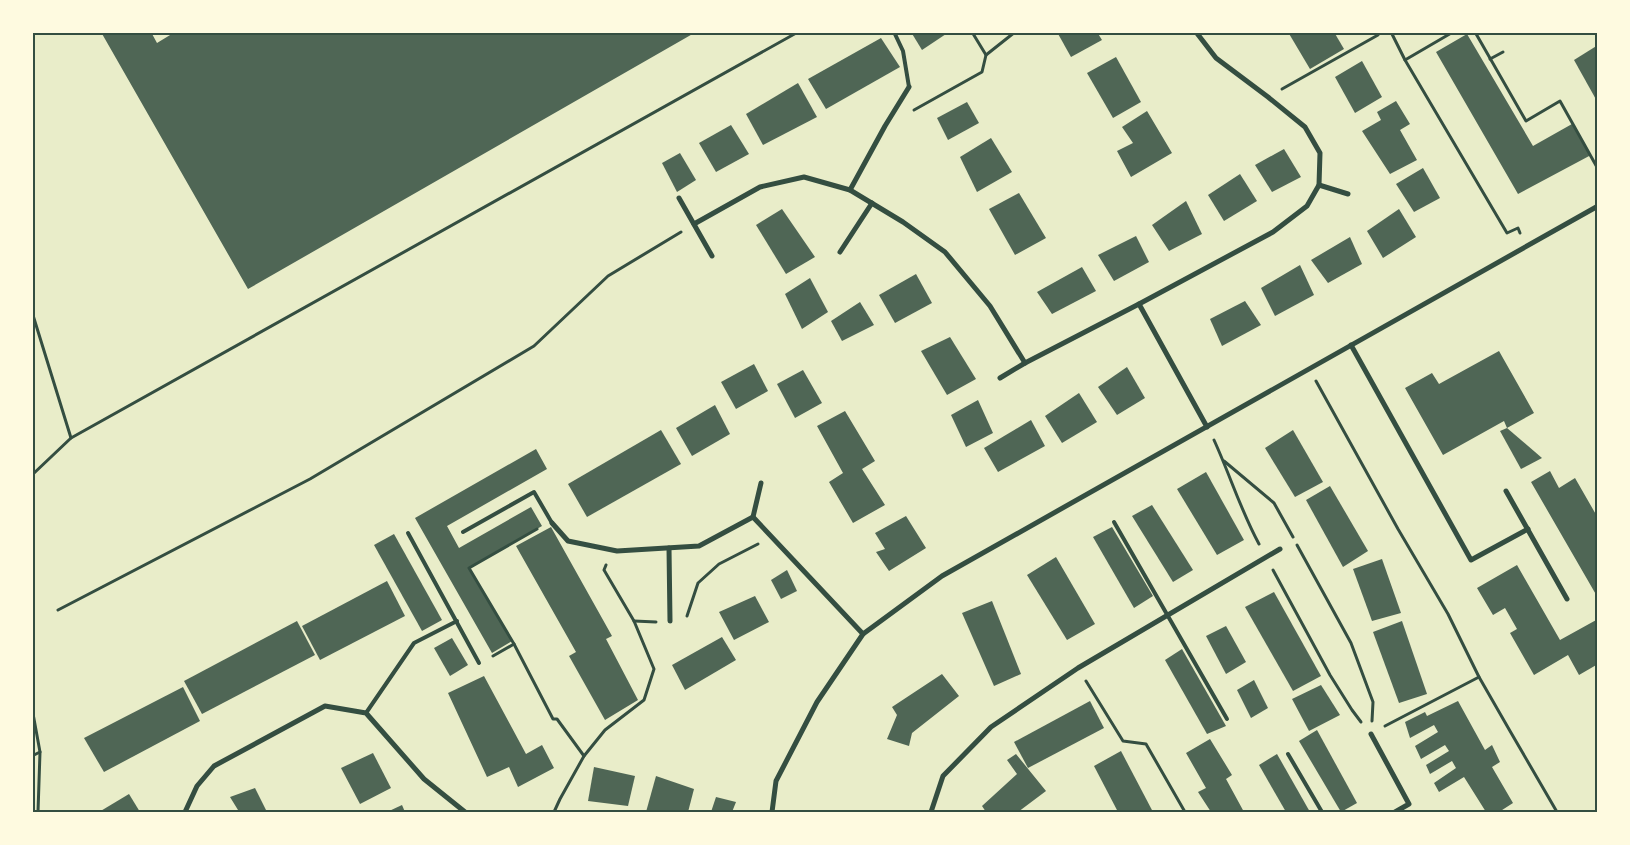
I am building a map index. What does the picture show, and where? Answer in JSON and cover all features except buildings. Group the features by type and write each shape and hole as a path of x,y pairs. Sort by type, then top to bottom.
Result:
{"street":[{"path":"1000,378 1272,232 1307,206 1319,185 1320,153 1305,127 1216,58 1196,32"},
{"path":"850,190 909,87"},
{"path":"694,224 760,187 804,177 850,190 903,222 945,252 990,306 1025,363"},
{"path":"1319,185 1348,194"},
{"path":"679,198 712,256"},
{"path":"840,252 872,203"},
{"path":"772,812 776,781 817,702 863,634 942,576 1598,206"},
{"path":"1139,304 1207,427"},
{"path":"1351,345 1471,560 1528,530"},
{"path":"552,523 568,540 617,551 699,546 753,517 761,483"},
{"path":"1506,491 1567,599"},
{"path":"753,517 863,634"},
{"path":"669,548 670,620"},
{"path":"931,812 943,776 991,726 1078,668 1280,549"},
{"path":"185,812 196,786 214,766 325,706 366,714 424,779 465,812"},
{"path":"1371,734 1409,804 1395,812"}],"lane":[{"path":"894,32 903,51 909,87"},
{"path":"463,532 534,492 552,523"},
{"path":"1114,522 1227,719"},
{"path":"408,532 479,664"},
{"path":"366,714 414,643 456,621"},
{"path":"1288,754 1322,812"}],"path":[{"path":"32,475 71,438 798,32"},
{"path":"972,32 986,55"},
{"path":"885,126 982,72 986,55 1015,32"},
{"path":"1391,32 1405,60 1507,233 1518,228 1527,246"},
{"path":"1405,60 1453,32"},
{"path":"1475,32 1526,120 1560,101 1598,169"},
{"path":"1268,97 1378,35"},
{"path":"1490,59 1503,52"},
{"path":"58,610 310,479 534,346 608,276 694,224"},
{"path":"32,312 71,438"},
{"path":"1308,368 1448,614 1479,677 1557,812"},
{"path":"1207,427 1224,461 1246,521 1330,675 1352,710 1371,734"},
{"path":"1224,461 1274,503 1351,644 1373,702 1371,734"},
{"path":"552,523 542,526 469,568 514,644 553,719 558,719 584,756"},
{"path":"634,621 654,622 686,619 698,583 719,564 750,547 773,538"},
{"path":"554,812 584,756 605,730 644,700 654,669 634,621 604,570 609,549"},
{"path":"479,664 514,644"},
{"path":"1078,668 1123,741 1146,744 1184,812"},
{"path":"1371,734 1479,677"},
{"path":"32,708 39,752 38,812"},
{"path":"32,756 39,752"}]}
